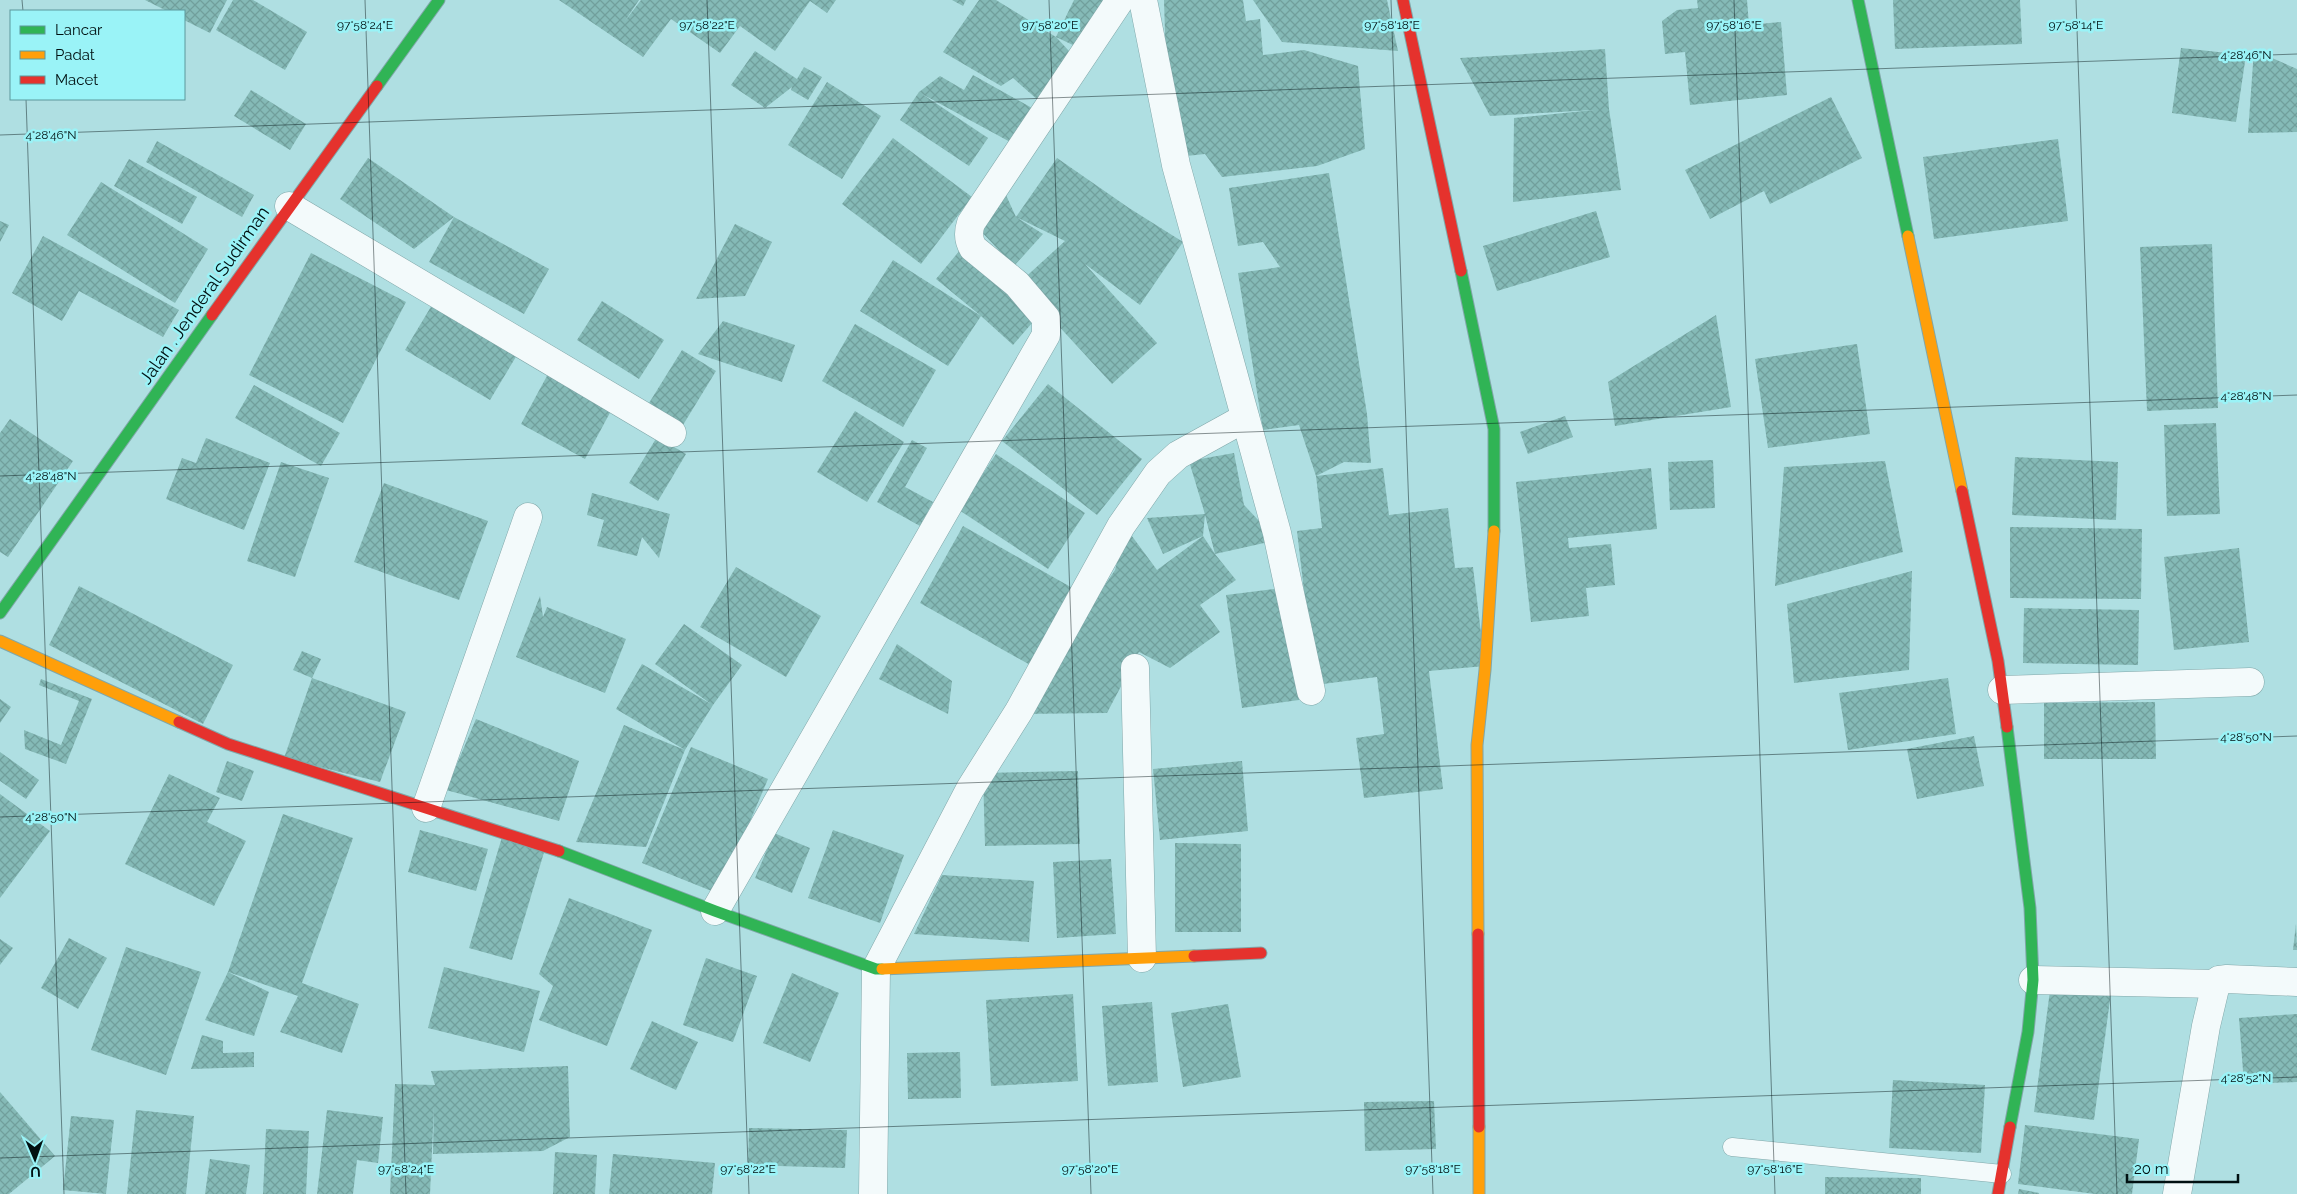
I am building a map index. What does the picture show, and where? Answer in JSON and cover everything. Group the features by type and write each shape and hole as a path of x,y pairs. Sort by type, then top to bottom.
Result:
{"street":[{"name":"Jalan . Jenderal Sudirman","path":"0,613 289,206 439,0"},
{"path":"715,911 1046,335 1046,318 1017,284 973,248 969,242 969,230 971,223 1120,0"},
{"path":"1143,0 1176,165 1277,533 1311,691"},
{"path":"1403,0 1494,429 1495,511 1485,670 1478,745 1479,1194"},
{"path":"1858,0 2002,690 2030,908 2033,980 2028,1032 1998,1194"},
{"path":"289,206 672,433"},
{"path":"873,1194 876,969 970,789 1019,711 1121,526 1158,473 1178,455 1245,418"},
{"path":"426,808 528,517"},
{"path":"0,641 228,744 552,848 715,911 876,969 1260,953"},
{"path":"1135,668 1142,958"},
{"path":"2002,690 2250,682"},
{"path":"2177,1194 2204,1035 2216,984 2219,980 2227,978 2297,982"},
{"path":"2033,980 2216,984"}],"lane":[{"path":"1732,1147 2002,1174"}],"building":[{"path":"145,0 227,0 210,33 185,20 185,10 165,10"},
{"path":"233,0 253,0 307,32 285,70 216,30"},
{"path":"559,0 639,0 625,21 641,0 836,0 827,13 810,1 775,51 740,26 720,53 671,19 643,57"},
{"path":"952,0 966,0 963,6"},
{"path":"979,0 996,0 1056,37 1069,51 1039,101 1013,78 1001,86 943,52"},
{"path":"1074,0 1103,0 1077,47 1056,37"},
{"path":"1164,0 1243,0 1246,21 1260,19 1263,55 1304,50 1358,66 1365,149 1317,166 1222,177 1205,154 1177,157 1166,66"},
{"path":"1253,0 1387,0 1398,51 1282,42"},
{"path":"1697,0 1747,0 1749,25 1781,22 1787,95 1690,105 1685,52 1665,54 1662,21 1677,10 1698,8"},
{"path":"1893,0 2020,0 2022,44 1895,49"},
{"path":"2181,48 2246,55 2236,122 2172,113"},
{"path":"1605,49 1609,109 1621,190 1513,202 1514,118 1594,110 1490,116 1460,58"},
{"path":"2254,50 2297,69 2297,132 2248,133"},
{"path":"755,51 797,79 804,67 822,77 808,100 791,90 792,87 765,108 731,85"},
{"path":"973,75 1032,108 1012,143 922,94 988,138 969,166 900,120 919,92 940,76 964,90"},
{"path":"827,82 881,116 842,179 788,145"},
{"path":"251,90 306,124 290,150 234,116"},
{"path":"1831,97 1862,158 1770,204 1764,191 1710,219 1685,170"},
{"path":"893,138 972,197 921,264 842,204"},
{"path":"2058,139 2068,221 1934,239 1923,157"},
{"path":"157,141 254,195 242,217 146,162"},
{"path":"368,158 454,217 414,249 340,199"},
{"path":"1057,158 1129,208 1183,242 1140,305 1085,264 1157,343 1112,384 1019,283 1065,241 1016,217"},
{"path":"129,159 197,197 182,224 114,186"},
{"path":"1329,173 1367,414 1371,463 1344,462 1316,476 1299,425 1263,430 1238,273 1280,267 1263,242 1238,246 1229,188"},
{"path":"101,182 208,249 175,303 67,235"},
{"path":"1005,193 1016,217 1043,234 1014,266 973,223"},
{"path":"1596,211 1610,257 1497,291 1483,246"},
{"path":"454,217 549,269 524,314 429,262"},
{"path":"0,221 9,225 0,242"},
{"path":"735,224 772,242 745,296 696,299"},
{"path":"43,236 179,310 163,337 79,291 62,321 12,293"},
{"path":"2212,244 2218,408 2147,411 2140,247"},
{"path":"961,249 1039,315 1013,345 936,279"},
{"path":"311,253 406,302 343,423 249,375"},
{"path":"893,260 981,316 948,366 860,311"},
{"path":"602,301 664,340 639,379 577,340"},
{"path":"432,305 517,355 490,400 405,350"},
{"path":"1716,315 1731,407 1615,426 1608,382"},
{"path":"723,321 795,345 782,382 698,354"},
{"path":"855,324 936,370 903,427 822,381"},
{"path":"1857,344 1870,434 1768,448 1755,359"},
{"path":"682,350 716,371 683,425 649,403"},
{"path":"548,374 612,409 585,459 521,424"},
{"path":"1048,384 1142,459 1097,515 1002,441"},
{"path":"254,385 340,433 321,466 235,418"},
{"path":"855,411 904,442 867,502 817,472"},
{"path":"1565,416 1573,437 1528,454 1520,432"},
{"path":"10,419 73,461 8,557 0,552 0,433"},
{"path":"2216,423 2220,514 2167,516 2164,425"},
{"path":"657,437 686,454 658,501 629,483"},
{"path":"206,438 270,463 244,530 166,499 182,458 196,463"},
{"path":"912,440 927,448 905,487 933,502 920,526 877,502"},
{"path":"1234,453 1244,505 1277,540 1215,554 1189,461"},
{"path":"996,454 1085,513 1048,569 959,510"},
{"path":"2015,457 2118,462 2116,520 2012,515"},
{"path":"1713,460 1715,508 1670,510 1668,462"},
{"path":"1885,461 1903,552 1775,586 1784,467"},
{"path":"281,462 329,478 295,577 247,561"},
{"path":"1383,468 1389,515 1448,508 1455,568 1473,567 1485,666 1429,671 1443,789 1364,798 1356,738 1384,734 1377,677 1315,685 1297,531 1322,528 1316,476"},
{"path":"1651,468 1657,529 1568,538 1569,548 1611,544 1615,585 1586,588 1589,616 1531,622 1516,482"},
{"path":"384,483 488,521 459,600 354,562"},
{"path":"592,493 670,514 659,558 642,537 637,556 597,546 604,520 587,515"},
{"path":"1205,514 1203,536 1163,554 1147,518"},
{"path":"963,526 1076,590 1032,666 920,603"},
{"path":"2010,527 2142,529 2141,599 2010,598"},
{"path":"1126,528 1157,570 1203,536 1236,580 1200,605 1220,632 1170,668 1139,652 1107,713 1019,714 1115,570"},
{"path":"2239,548 2249,642 2174,650 2164,557"},
{"path":"736,567 821,616 786,677 700,627"},
{"path":"1912,571 1909,670 1794,683 1787,604"},
{"path":"79,586 233,665 203,724 49,645"},
{"path":"1283,588 1299,700 1242,708 1226,595"},
{"path":"540,596 543,617 547,607 626,639 605,693 516,657"},
{"path":"2024,608 2139,610 2138,665 2023,663"},
{"path":"684,624 742,665 713,705 685,750 616,709 642,664 711,704 655,664"},
{"path":"897,644 952,681 948,714 879,679"},
{"path":"302,651 321,659 312,678 293,670"},
{"path":"312,678 406,712 380,782 284,758"},
{"path":"1948,678 1956,734 1848,750 1839,693"},
{"path":"41,679 92,699 66,764 25,749 24,730 61,745 79,701 39,685"},
{"path":"0,699 11,707 0,723"},
{"path":"2155,702 2156,759 2044,759 2044,703"},
{"path":"476,719 579,761 559,821 446,790"},
{"path":"624,725 685,750 646,847 576,842"},
{"path":"1974,736 1984,786 1917,799 1907,749"},
{"path":"691,747 768,779 719,894 642,863"},
{"path":"0,752 39,780 26,799 0,781"},
{"path":"227,761 254,771 242,801 216,792"},
{"path":"1242,761 1248,831 1160,840 1153,769"},
{"path":"1078,771 1080,844 985,846 983,773"},
{"path":"169,774 220,798 207,822 246,841 214,906 125,864"},
{"path":"0,794 50,831 0,898"},
{"path":"283,814 353,838 302,983 359,1004 342,1053 280,1032 298,996 228,972"},
{"path":"420,830 488,849 476,891 408,872"},
{"path":"833,830 904,855 880,923 808,898"},
{"path":"774,833 810,848 792,893 755,878"},
{"path":"502,837 545,849 512,960 469,948"},
{"path":"1175,843 1241,844 1241,932 1175,932"},
{"path":"1111,859 1116,934 1057,938 1053,862"},
{"path":"942,875 1034,881 1029,942 914,934"},
{"path":"569,898 652,930 607,1046 539,1020 553,986 539,974"},
{"path":"2296,924 2297,950 2293,950"},
{"path":"69,938 107,958 78,1009 41,988"},
{"path":"0,939 13,948 0,965"},
{"path":"126,947 201,972 166,1075 91,1050"},
{"path":"706,958 757,976 733,1042 683,1025"},
{"path":"444,967 540,991 524,1052 428,1028"},
{"path":"228,972 269,992 254,1036 205,1020"},
{"path":"792,973 839,993 810,1062 763,1043"},
{"path":"2051,983 2111,992 2094,1120 2034,1112"},
{"path":"1073,994 1078,1081 991,1086 986,1000"},
{"path":"1152,1002 1158,1082 1108,1086 1102,1006"},
{"path":"1228,1004 1241,1077 1183,1087 1171,1013"},
{"path":"2297,1014 2297,1082 2244,1084 2239,1018"},
{"path":"652,1021 698,1042 676,1090 630,1069"},
{"path":"202,1035 223,1041 223,1053 254,1052 254,1067 191,1069"},
{"path":"960,1052 961,1098 908,1099 907,1053"},
{"path":"568,1066 570,1137 543,1151 433,1154 434,1106 430,1194 390,1194 395,1084 435,1085 431,1071"},
{"path":"1893,1080 1985,1085 1981,1153 1889,1148"},
{"path":"0,1092 55,1156 9,1194 0,1194"},
{"path":"1434,1101 1436,1149 1365,1151 1364,1102"},
{"path":"136,1110 194,1116 186,1194 127,1194"},
{"path":"327,1110 383,1117 378,1163 357,1160 353,1194 317,1194"},
{"path":"71,1116 114,1120 106,1194 63,1190"},
{"path":"2025,1125 2139,1139 2132,1194 2095,1194 2018,1184"},
{"path":"749,1128 847,1130 845,1168 748,1165"},
{"path":"266,1129 309,1131 306,1194 263,1194"},
{"path":"555,1152 597,1155 595,1194 553,1194"},
{"path":"613,1154 715,1163 712,1194 609,1194"},
{"path":"210,1159 250,1165 246,1194 205,1194"},
{"path":"1825,1177 1921,1178 1921,1194 1825,1194"},
{"path":"2019,1189 2039,1193 2039,1194 2018,1194"}],"traffic: fast":[{"path":"377,86 439,0"},
{"path":"1858,0 1908,236"},
{"path":"1461,271 1494,429 1494,531"},
{"path":"0,613 212,315"},
{"path":"2007,727 2030,908 2033,980 2028,1032 2010,1127"},
{"path":"559,851 715,911 876,969 882,969"}],"traffic: slow":[{"path":"1908,236 1962,491"},
{"path":"1478,934 1477,745 1485,670 1494,531"},
{"path":"0,641 179,722"},
{"path":"882,969 1194,956"},
{"path":"1479,1127 1479,1194"}],"traffic: jam":[{"path":"1403,0 1461,271"},
{"path":"212,315 377,86"},
{"path":"1962,491 1998,661 2007,727"},
{"path":"179,722 228,744 559,851"},
{"path":"1478,934 1479,1127"},
{"path":"1194,956 1261,953"},
{"path":"1998,1194 2010,1127"}]}
